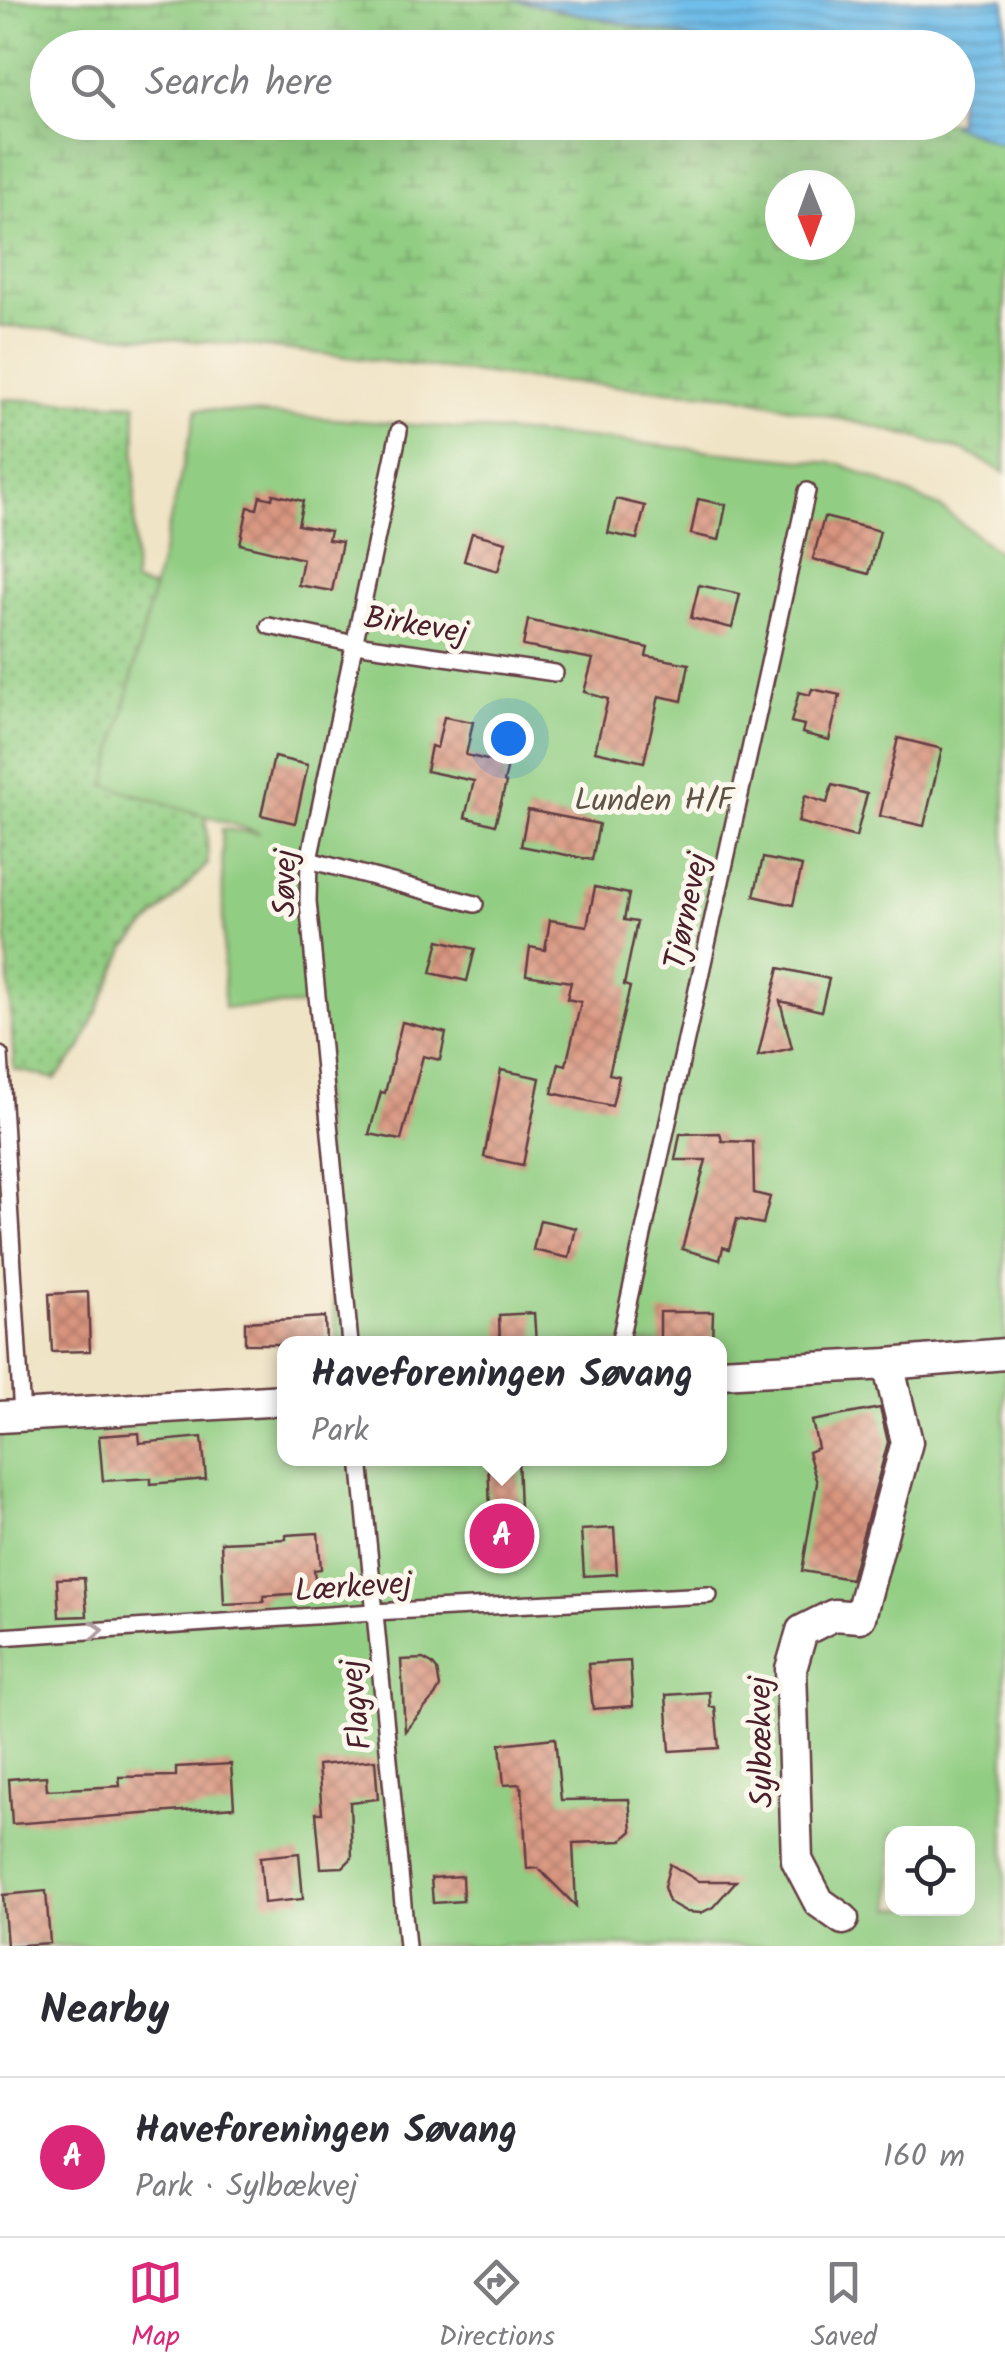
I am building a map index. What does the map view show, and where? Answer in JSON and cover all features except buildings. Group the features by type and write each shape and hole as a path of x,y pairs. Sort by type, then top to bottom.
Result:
{"street":[{"path":"727,1373 1005,1354"},
{"name":"Sylbækvej","path":"843,1918 818,1902 797,1860 790,1669 802,1631 834,1615 860,1617 907,1442 888,1364"},
{"path":"11,1416 277,1400"}],"lane":[{"name":"Søvej","path":"349,1336 308,902 309,860 399,431"},
{"name":"Tjørnevej","path":"621,1336 806,491"},
{"name":"Birkevej","path":"269,626 355,644 555,673"},
{"path":"309,860 475,904"},
{"path":"0,1055 11,1416"},
{"name":"Flagvej","path":"361,1466 406,1946"},
{"name":"Lærkevej","path":"0,1637 709,1594"}],"green space":[{"path":"0,0 515,0 652,30 30,30 30,140 975,140 975,133 1005,146 1005,473 965,451 734,395 536,380 249,345 0,326"},
{"path":"2,399 136,404 134,583 161,591 204,772 208,864 126,947 80,1050 55,1079 14,1069 0,822"},
{"name":"Lunden H/F","path":"197,409 577,437 841,464 940,507 1005,557 1005,1946 0,1946 0,1422 277,1396 277,1466 727,1466 727,1336 336,1336 307,861 297,895 307,1005 224,1008 222,829 260,833 106,785"}],"water":[{"path":"515,0 1005,0 1005,146 975,134 975,30 652,30"}],"place":[{"name":"Haveforeningen Søvang","path":"502,1536"}]}
